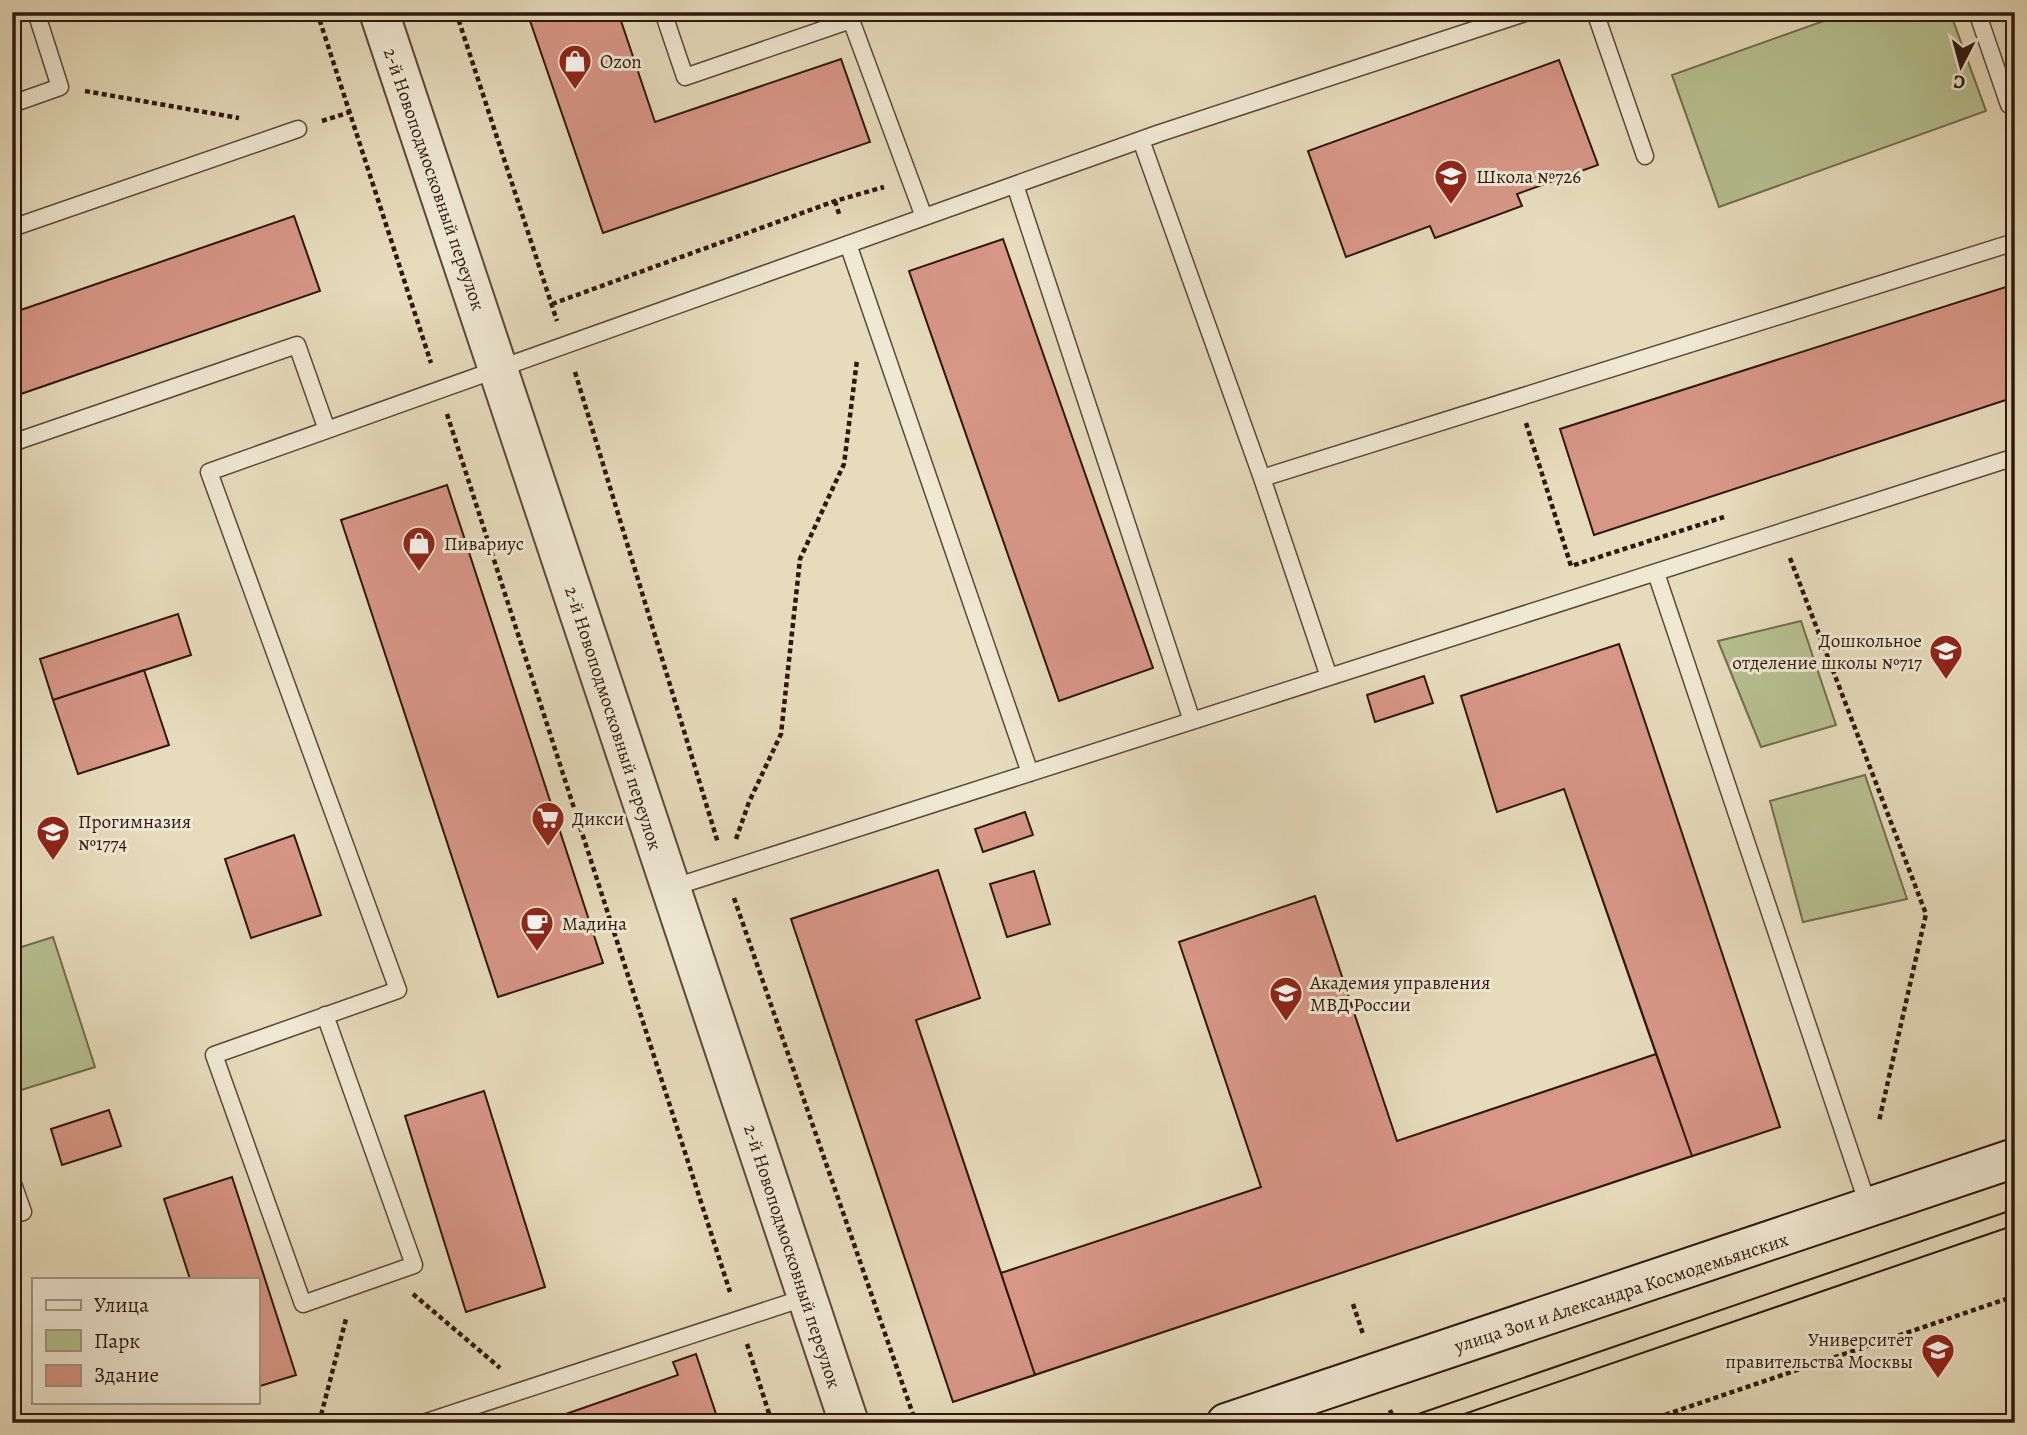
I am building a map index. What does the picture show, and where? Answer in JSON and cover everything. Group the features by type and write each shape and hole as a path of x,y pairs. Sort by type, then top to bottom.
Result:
{"street":[{"name":"2-й Новоподмосковный переулок","path":"379,12 849,1423"},
{"name":"улица Зои и Александра Космодемьянских","path":"1226,1423 2015,1158"}],"lane":[{"path":"12,104 60,87 36,12"},
{"path":"663,12 685,76 851,20 925,217"},
{"path":"325,1015 414,1265 303,1304 214,1055 325,1015 398,990 209,472 1141,140 1528,12"},
{"path":"1595,12 1645,156"},
{"path":"1977,12 2009,105"},
{"path":"12,228 299,129"},
{"path":"1141,140 1262,478 1329,677"},
{"path":"1015,185 1192,721"},
{"path":"1262,478 2015,242"},
{"path":"848,244 1030,773"},
{"path":"12,443 297,345 327,430"},
{"path":"670,888 2015,457"},
{"path":"1656,573 1869,1209"},
{"path":"12,1181 23,1212 12,1215"},
{"path":"423,1423 807,1297"}],"path":[{"path":"317,12 772,1423"},
{"path":"456,12 552,304 726,870 916,1423"},
{"path":"60,87 299,129 350,111"},
{"path":"552,304 835,201 911,179"},
{"path":"726,870 749,802 780,734 800,559 844,464 865,294"},
{"path":"1518,398 1571,566 1736,513"},
{"path":"1781,533 1926,914 1879,1121"},
{"path":"389,1273 524,1389"},
{"path":"319,1423 354,1286"},
{"path":"1641,1423 2015,1296"},
{"path":"1353,1304 1363,1334"}],"green space":[{"path":"1849,12 1950,12 1986,111 1719,207 1672,75"},
{"path":"1801,621 1836,725 1761,747 1718,641"},
{"path":"1865,775 1907,899 1803,922 1770,801"},
{"path":"53,937 95,1067 18,1091 12,1073 12,950"}],"building":[{"path":"527,12 618,12 655,122 841,59 870,142 603,233"},
{"path":"1559,60 1598,165 1517,194 1522,206 1435,238 1430,226 1346,257 1308,151"},
{"path":"294,216 320,291 12,397 12,313"},
{"path":"1003,239 1153,668 1059,701 909,271"},
{"path":"2015,284 2015,397 1594,535 1560,429"},
{"path":"447,485 603,963 498,997 341,520"},
{"path":"178,614 191,655 53,700 40,659"},
{"path":"1619,644 1780,1127 953,1402 791,919 938,870 980,998 916,1020 1001,1273 1261,1187 1179,942 1315,896 1397,1141 1656,1054 1564,789 1497,812 1461,696"},
{"path":"1619,644 1780,1127 1692,1156 1564,789 1497,812 1461,696"},
{"path":"144,670 169,745 78,774 53,700"},
{"path":"1424,676 1433,703 1375,722 1367,695"},
{"path":"1025,812 1033,835 983,852 975,829"},
{"path":"294,835 321,915 251,938 225,859"},
{"path":"938,870 980,998 916,1020 1035,1375 953,1402 791,919"},
{"path":"1034,871 1050,924 1007,937 990,884"},
{"path":"1315,896 1397,1141 1656,1054 1692,1156 1035,1375 1001,1273 1261,1187 1179,942"},
{"path":"484,1091 545,1287 466,1312 405,1116"},
{"path":"109,1110 121,1146 62,1165 51,1129"},
{"path":"232,1177 296,1375 259,1386 259,1278 190,1278 164,1199"},
{"path":"696,1354 719,1423 540,1423 678,1375 673,1362"}],"tram line":[{"path":"1392,1423 2015,1209"},
{"path":"1438,1423 2015,1225"}],"place":[{"name":"Ozon","path":"575,91"},
{"name":"Школа №726","path":"1451,206"},
{"name":"Пивариус","path":"419,573"},
{"name":"Дошкольное отделение школы №717","path":"1946,681"},
{"name":"Дикси","path":"548,848"},
{"name":"Прогимназия №1774","path":"53,862"},
{"name":"Мадина","path":"537,953"},
{"name":"Академия управления МВД России","path":"1286,1023"},
{"name":"Университет правительства Москвы","path":"1938,1380"}]}
